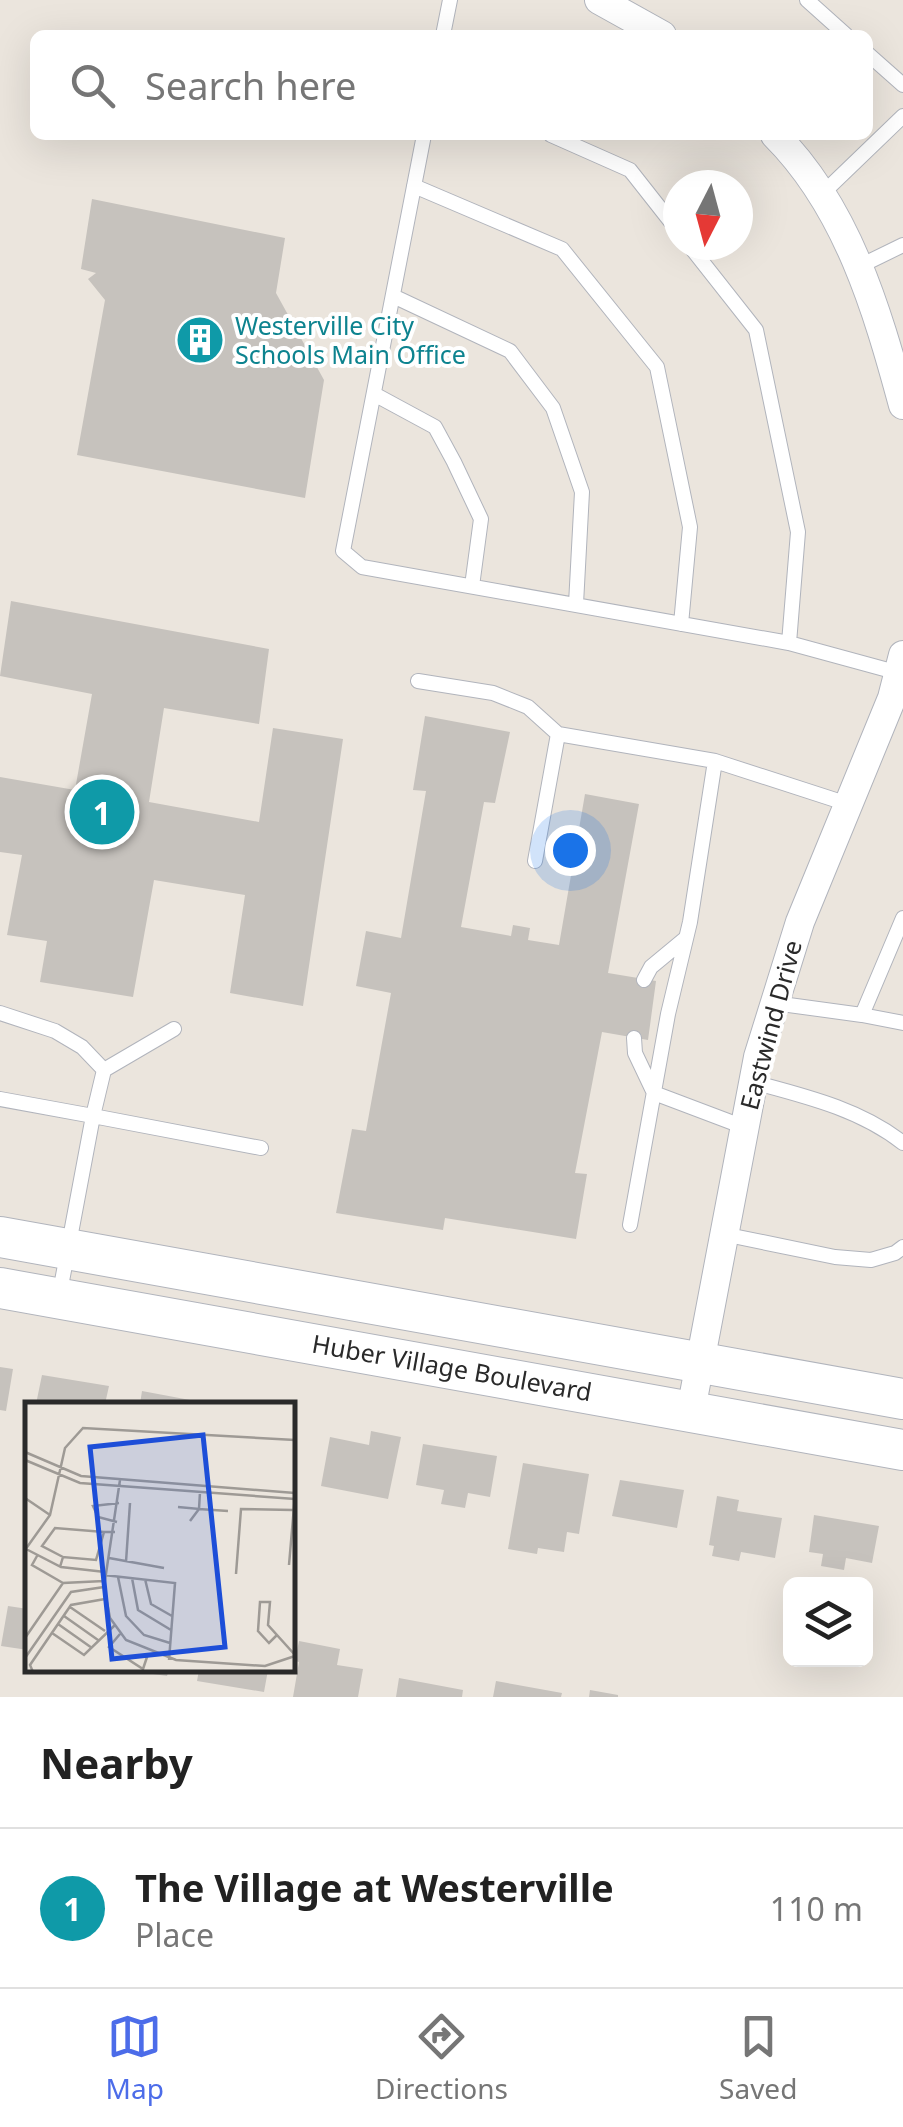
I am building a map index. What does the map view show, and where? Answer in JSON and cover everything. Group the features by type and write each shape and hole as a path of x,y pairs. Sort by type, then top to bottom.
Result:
{"street":[{"path":"615,4 654,30"},
{"path":"779,140 830,203 884,333 903,405"},
{"name":"Eastwind Drive","path":"690,1410 753,1082 774,1003 800,922 899,682"},
{"name":"Huber Village Boulevard","path":"0,1237 903,1399"},
{"name":"Huber Village Boulevard","path":"0,1288 903,1450"}],"lane":[{"path":"444,30 450,0"},
{"path":"807,0 840,30"},
{"path":"873,58 903,85"},
{"path":"822,194 903,116"},
{"path":"423,140 344,551 362,567 788,643 899,682"},
{"path":"563,140 630,170 663,212"},
{"path":"414,186 562,249 657,367 690,527 681,624"},
{"path":"858,267 903,246"},
{"path":"701,260 756,330 798,532 788,643"},
{"path":"393,296 510,351 552,408 582,492 576,604"},
{"path":"374,394 435,427 454,462 481,518 472,586"},
{"path":"418,681 493,693 528,707 558,734 715,761 848,804"},
{"path":"536,861 558,734"},
{"path":"630,1224 668,1014 686,938 715,761"},
{"path":"862,1015 903,918"},
{"path":"644,980 652,966 686,938"},
{"path":"774,1003 903,1023"},
{"path":"0,1013 55,1031 82,1047 104,1070"},
{"path":"59,1298 104,1070 174,1030"},
{"path":"634,1038 634,1054 654,1093 744,1127"},
{"path":"753,1082 840,1108 874,1123 903,1143"},
{"path":"0,1099 261,1148"},
{"path":"723,1234 835,1257 871,1260 903,1247"}],"building":[{"name":"Westerville City Schools Main Office","path":"92,199 285,238 276,293 324,380 305,498 77,455 105,300 88,279 96,273 81,269"},
{"path":"11,601 269,649 259,724 164,708 149,802 259,822 273,728 343,739 303,1006 230,993 245,895 154,880 133,997 40,982 47,941 7,935 22,855 0,852 0,777 75,790 92,694 0,676"},
{"path":"425,716 510,732 495,803 484,802 461,927 511,936 513,925 530,928 528,940 559,945 585,794 639,804 608,973 656,981 648,1040 602,1032 575,1173 587,1174 576,1239 445,1218 443,1230 336,1213 352,1129 366,1131 391,993 356,986 366,931 401,938 426,791 413,790"},
{"path":"0,1367 13,1369 6,1411 0,1410"},
{"path":"42,1375 109,1386 105,1402 36,1402"},
{"path":"142,1391 201,1402 140,1402"},
{"path":"371,1431 401,1437 388,1499 321,1486 330,1437 369,1445"},
{"path":"423,1444 497,1456 490,1497 468,1493 465,1508 441,1504 444,1490 416,1485"},
{"path":"523,1463 589,1474 579,1534 567,1532 564,1552 538,1548 537,1554 508,1549"},
{"path":"620,1480 684,1490 677,1528 612,1516"},
{"path":"717,1496 739,1500 737,1511 782,1518 775,1558 741,1552 739,1561 712,1556 714,1546 709,1545"},
{"path":"814,1515 879,1526 872,1563 846,1558 844,1570 821,1566 823,1554 809,1552"},
{"path":"8,1606 25,1609 25,1650 1,1646"},
{"path":"299,1641 340,1649 337,1665 363,1669 358,1697 293,1697"},
{"path":"199,1672 268,1672 264,1692 197,1681"},
{"path":"399,1678 463,1690 462,1697 396,1697"},
{"path":"496,1681 562,1693 561,1697 493,1697"},
{"path":"590,1690 618,1695 618,1697 589,1697"}],"place":[{"name":"Westerville City Schools Main Office","path":"200,340"},
{"name":"The Village at Westerville","path":"102,812"}]}
